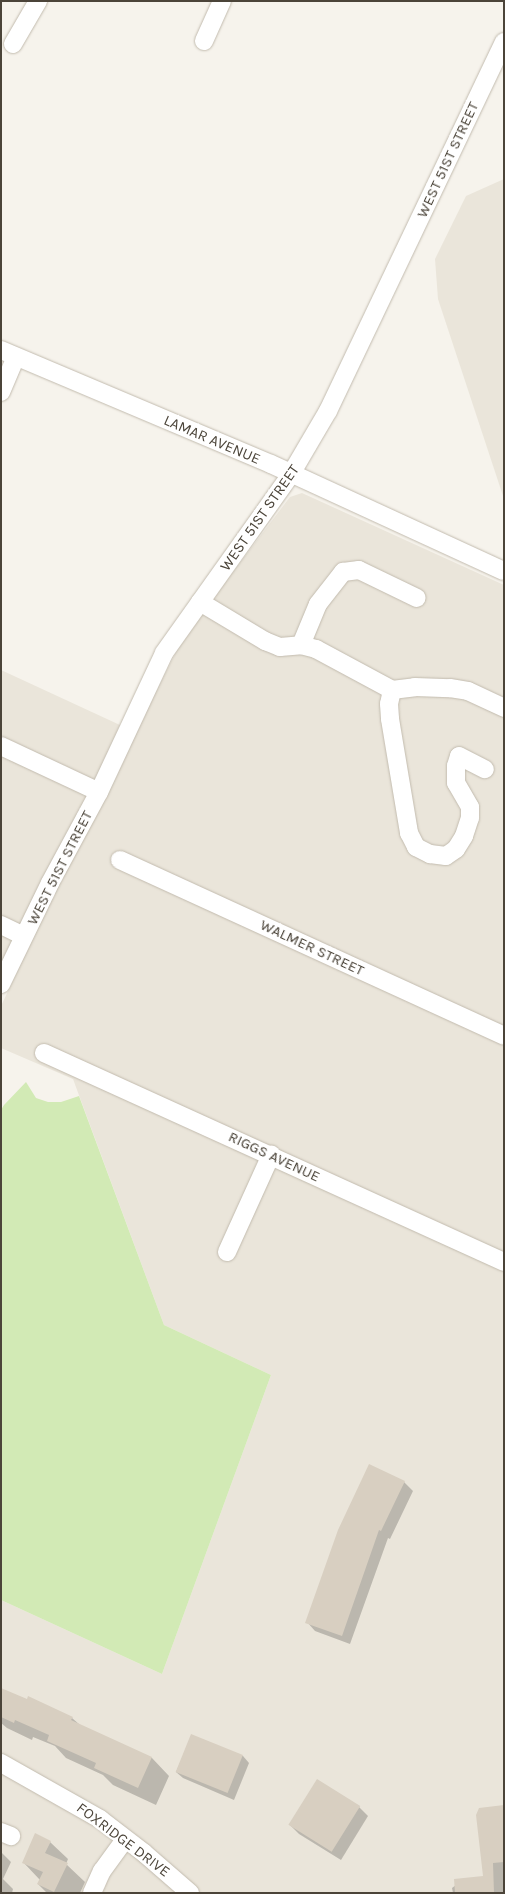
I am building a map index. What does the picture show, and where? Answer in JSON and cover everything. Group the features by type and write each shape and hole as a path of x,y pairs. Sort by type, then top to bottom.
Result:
{"street":[{"path":"13,44 38,1"},
{"path":"204,41 222,1"},
{"name":"WEST 51ST STREET","path":"1,984 50,883 99,792 164,653 291,474 328,411 504,42"},
{"path":"1,392 9,353"},
{"name":"LAMAR AVENUE","path":"9,353 291,474 504,571"},
{"path":"301,644 318,604 343,572 359,570 417,598"},
{"path":"200,602 265,641 280,647 301,644 316,649 392,690 415,687 459,689 468,691 504,708"},
{"path":"392,690 389,704 390,719 410,834 416,846 430,854 446,856 456,849 464,836 470,818 470,807 456,784 456,766 459,756 485,769"},
{"path":"1,746 99,792"},
{"name":"WALMER STREET","path":"120,860 504,1036"},
{"path":"1,925 24,936"},
{"name":"RIGGS AVENUE","path":"44,1053 504,1262"},
{"path":"227,1252 271,1155"},
{"name":"FOXRIDGE DRIVE","path":"1,1763 78,1805 125,1839 190,1893"},
{"path":"92,1893 102,1870 125,1839"}],"shaded area":[{"path":"504,179 504,499 438,299 435,259 466,196"},
{"path":"302,493 504,585 504,1893 197,1893 1,1758 1,1600 162,1674 271,1375 164,1325 73,1079 1,1048 1,1006 47,909 178,648 198,618 290,497"},
{"path":"1,670 120,725 85,805 1,966"},
{"path":"1,1773 82,1818 138,1859 177,1893 1,1893"}],"green space":[{"path":"26,1082 36,1098 48,1102 61,1102 79,1096 164,1325 271,1375 162,1674 1,1600 1,1110"}],"building":[{"path":"369,1464 405,1481 381,1531 379,1530 342,1636 305,1623 338,1530"},
{"path":"1,1688 27,1699 28,1696 73,1717 71,1720 152,1757 138,1788 94,1768 96,1763 47,1741 49,1735 15,1720 14,1723 1,1717"},
{"path":"191,1734 243,1755 228,1793 176,1772"},
{"path":"317,1779 360,1806 332,1852 288,1825"},
{"path":"504,1805 504,1862 493,1863 494,1893 455,1893 454,1879 483,1876 476,1815 479,1808"},
{"path":"35,1833 51,1841 45,1853 68,1863 54,1892 37,1884 43,1872 22,1863"}]}
